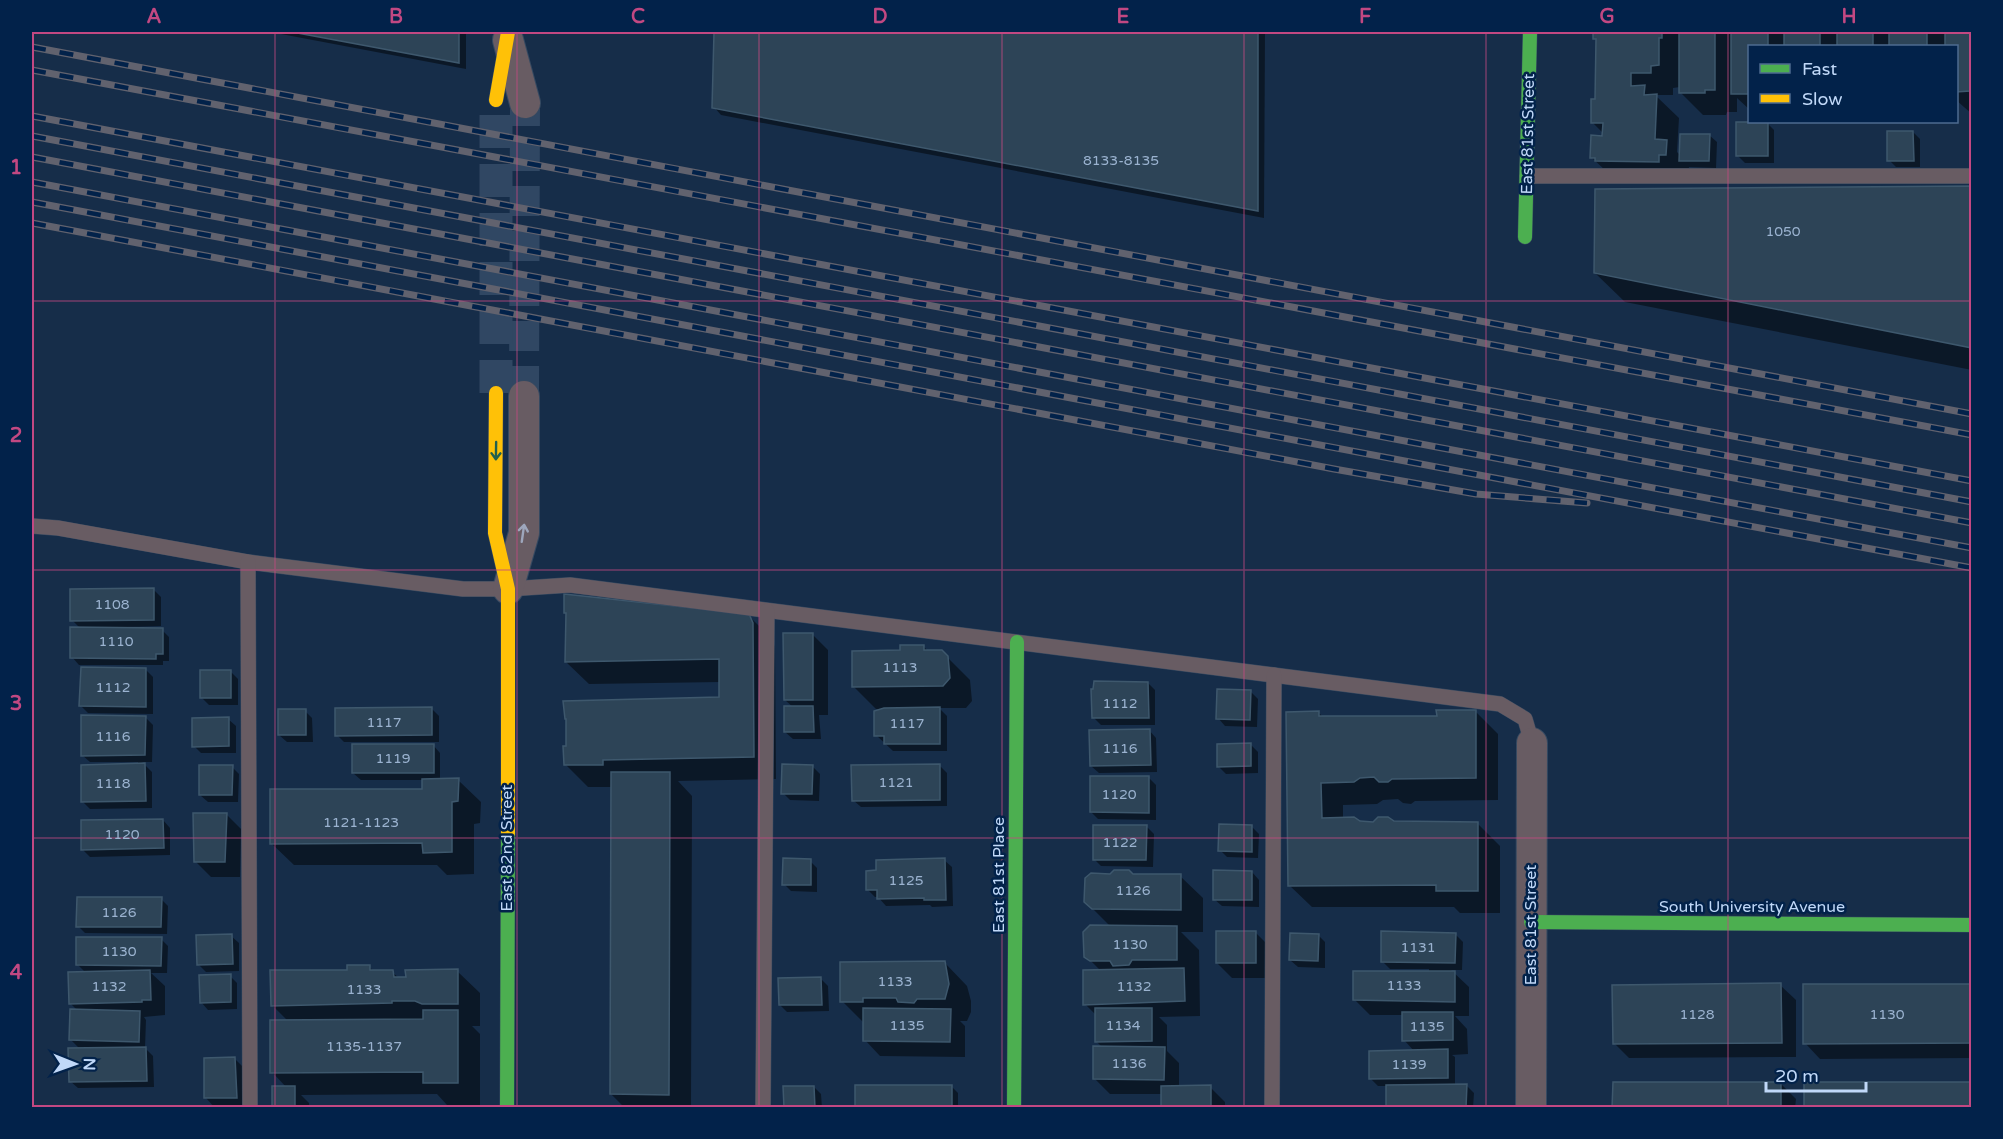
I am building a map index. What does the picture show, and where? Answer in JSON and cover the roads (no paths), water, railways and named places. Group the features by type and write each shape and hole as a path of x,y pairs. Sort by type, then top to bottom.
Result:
{"street":[{"name":"East 81st Street","path":"1525,237 1530,32"},
{"path":"508,36 510,102"},
{"name":"East 82nd Street","path":"507,1107 508,589 524,533 510,394"},
{"name":"East 81st Place","path":"1014,1107 1017,642"},
{"name":"East 81st Street","path":"1531,1107 1532,743"},
{"name":"South University Avenue","path":"1531,922 1971,925"}],"lane":[{"path":"1527,176 1971,176"},
{"path":"32,526 58,528 248,562 463,589 570,585 1500,704 1525,719 1532,743"},
{"path":"248,562 250,1107"},
{"path":"763,1107 766,610"},
{"path":"1272,1107 1274,675"}],"tunnel":[{"path":"496,100 496,393"},
{"path":"524,396 525,103"}],"railway":[{"path":"32,47 1972,414"},
{"path":"32,70 1972,435"},
{"path":"32,116 1972,481"},
{"path":"32,136 1972,502"},
{"path":"32,157 1972,523"},
{"path":"32,182 1972,548"},
{"path":"32,202 1972,568"},
{"path":"32,223 1334,469 1476,494 1587,503"}]}
